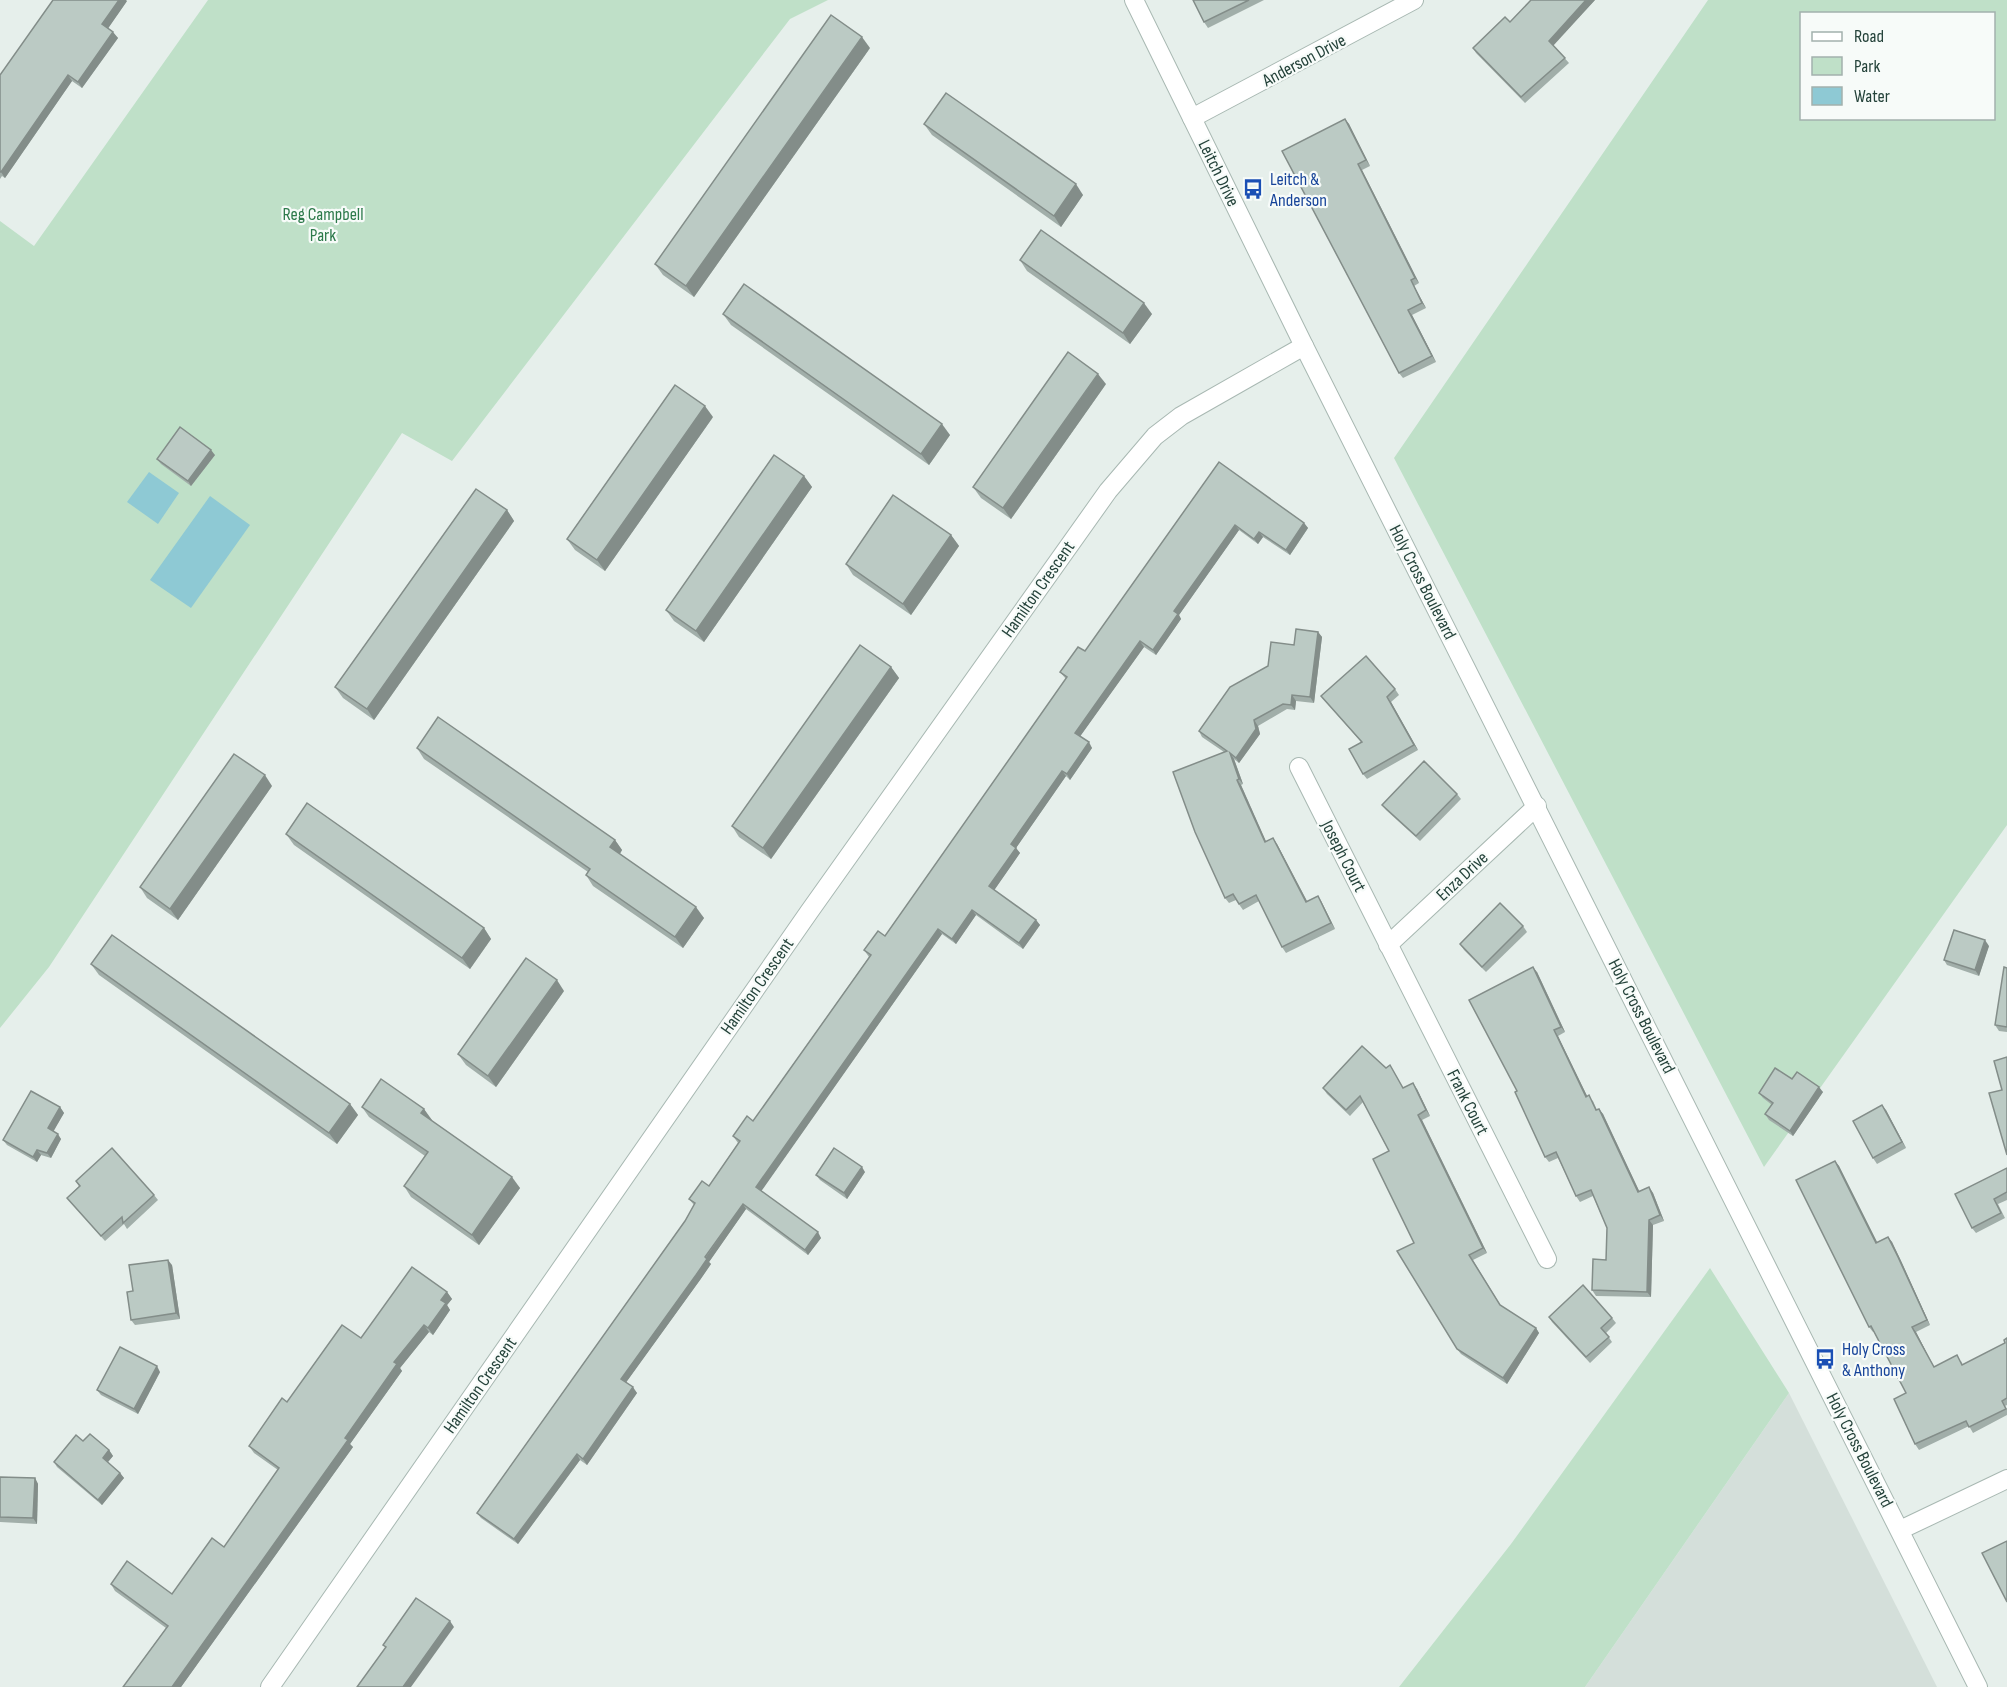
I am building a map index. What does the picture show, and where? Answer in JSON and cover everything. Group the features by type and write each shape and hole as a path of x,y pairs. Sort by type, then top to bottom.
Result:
{"street":[{"name":"Leitch Drive","path":"1134,0 1304,346"},
{"name":"Anderson Drive","path":"1192,118 1414,0"},
{"name":"Holy Cross Boulevard","path":"1304,346 1978,1687"},
{"name":"Hamilton Crescent","path":"270,1687 816,902 1107,491 1155,436 1181,416 1304,346"},
{"name":"Joseph Court","path":"1299,767 1388,945"},
{"name":"Enza Drive","path":"1388,945 1537,806"},
{"name":"Frank Court","path":"1388,945 1547,1259"},
{"path":"1900,1530 2007,1479"}],"shaded area":[{"path":"1789,1393 1937,1687 1585,1687"}],"green space":[{"name":"Reg Campbell Park","path":"208,0 828,0 790,19 452,461 402,433 49,967 0,1028 0,221 34,246"},
{"path":"1708,0 2007,0 2007,825 1764,1167 1394,458"},
{"path":"1710,1268 1789,1393 1585,1687 1399,1687 1511,1544"}],"water":[{"path":"149,472 179,493 158,524 127,502"},
{"path":"210,496 250,525 191,608 150,580"}],"building":[{"path":"53,0 119,0 102,24 113,32 78,82 68,75 0,172 0,75"},
{"path":"1193,0 1249,0 1204,22"},
{"path":"1531,0 1586,0 1549,41 1565,58 1521,97 1473,48 1505,17 1510,22"},
{"path":"831,15 862,37 686,286 655,264"},
{"path":"946,93 1076,184 1054,216 924,124"},
{"path":"1345,119 1366,160 1358,164 1415,278 1411,280 1422,303 1408,310 1432,356 1399,373 1282,151"},
{"path":"1041,230 1144,303 1123,333 1020,260"},
{"path":"744,284 942,424 921,454 723,314"},
{"path":"1068,352 1098,374 1003,508 973,487"},
{"path":"675,385 705,406 597,560 567,539"},
{"path":"180,427 211,450 188,481 157,459"},
{"path":"774,455 804,476 696,631 666,610"},
{"path":"1219,462 1304,523 1286,550 1259,532 1254,539 1235,525 1174,611 1178,614 1153,650 1140,641 1075,733 1089,742 1067,774 1062,771 1011,844 1016,848 989,886 1036,920 1019,943 972,910 952,939 938,929 756,1187 818,1232 805,1250 743,1204 705,1257 707,1259 696,1275 621,1379 633,1387 583,1459 577,1454 514,1539 477,1513 685,1221 695,1203 689,1199 702,1181 709,1186 740,1141 733,1136 747,1116 753,1121 871,955 864,950 878,931 885,936 1067,677 1060,672 1078,647 1085,651"},
{"path":"476,489 507,510 367,709 335,687"},
{"path":"893,495 951,535 903,604 846,564"},
{"path":"1296,629 1318,632 1310,697 1292,695 1291,705 1283,704 1254,720 1256,729 1236,758 1230,753 1239,779 1237,780 1265,842 1273,838 1306,902 1318,896 1331,923 1282,947 1256,895 1239,904 1233,894 1225,898 1195,832 1173,772 1227,751 1199,731 1230,687 1268,666 1271,642 1294,645"},
{"path":"860,645 891,667 763,848 732,826"},
{"path":"1366,656 1395,689 1387,697 1414,745 1363,774 1349,749 1362,742 1321,696"},
{"path":"438,717 615,840 610,847 696,907 675,937 586,875 590,869 417,748"},
{"path":"234,754 265,775 170,909 140,887"},
{"path":"1424,761 1457,794 1416,836 1382,805"},
{"path":"307,803 484,928 462,958 286,834"},
{"path":"1500,903 1523,926 1482,967 1460,944"},
{"path":"1954,930 1985,940 1975,970 1944,960"},
{"path":"112,935 350,1104 329,1133 91,964"},
{"path":"526,958 557,980 488,1076 458,1054"},
{"path":"1533,967 1561,1027 1554,1030 1586,1097 1589,1095 1596,1110 1599,1109 1638,1192 1649,1187 1660,1215 1649,1220 1647,1292 1592,1290 1593,1259 1606,1260 1607,1228 1591,1190 1576,1196 1556,1152 1545,1157 1515,1092 1517,1091 1469,1000"},
{"path":"2004,967 2007,968 2007,1027 1995,1025"},
{"path":"1362,1046 1386,1068 1390,1065 1403,1088 1413,1083 1426,1110 1418,1115 1483,1248 1469,1255 1500,1305 1536,1328 1503,1378 1457,1349 1397,1251 1414,1243 1373,1159 1389,1151 1360,1096 1346,1110 1323,1088"},
{"path":"2007,1057 2007,1155 1989,1093 2002,1090 1994,1061"},
{"path":"1775,1068 1792,1079 1797,1072 1819,1087 1790,1131 1765,1114 1773,1103 1759,1093"},
{"path":"381,1079 424,1109 421,1113 512,1177 472,1235 404,1186 428,1152 362,1107"},
{"path":"31,1091 60,1107 48,1128 58,1134 47,1153 37,1150 33,1157 3,1140"},
{"path":"1882,1105 1902,1142 1873,1158 1853,1121"},
{"path":"112,1148 154,1195 123,1223 122,1217 101,1236 67,1198 80,1186 76,1181"},
{"path":"834,1148 862,1167 844,1193 816,1175"},
{"path":"1835,1161 1876,1243 1888,1237 1898,1257 1927,1320 1912,1327 1934,1367 1957,1355 1962,1365 2005,1343 2004,1340 2007,1338 2007,1398 2002,1401 2006,1409 1969,1427 1966,1421 1915,1444 1894,1399 1906,1393 1871,1326 1869,1327 1796,1180"},
{"path":"2007,1168 2007,1192 1994,1199 2001,1213 1972,1228 1955,1194"},
{"path":"168,1260 176,1313 131,1320 127,1292 133,1291 129,1265"},
{"path":"412,1267 447,1292 441,1300 446,1303 428,1328 424,1325 394,1362 397,1364 345,1438 348,1440 172,1687 123,1687 168,1626 111,1584 127,1561 172,1594 212,1538 224,1547 279,1468 249,1446 282,1398 287,1402 342,1325 361,1338"},
{"path":"1583,1285 1612,1318 1601,1328 1609,1337 1586,1357 1549,1317"},
{"path":"120,1347 157,1366 134,1409 97,1390"},
{"path":"90,1434 109,1450 103,1458 120,1473 98,1500 54,1462 76,1435 83,1441"},
{"path":"0,1477 35,1478 33,1518 0,1517"},
{"path":"2007,1541 2007,1602 1982,1553"},
{"path":"416,1598 450,1621 403,1687 357,1687 386,1647 383,1645"}],"place":[{"name":"Leitch & Anderson","path":"1253,189"},
{"name":"Holy Cross & Anthony","path":"1825,1359"}]}
